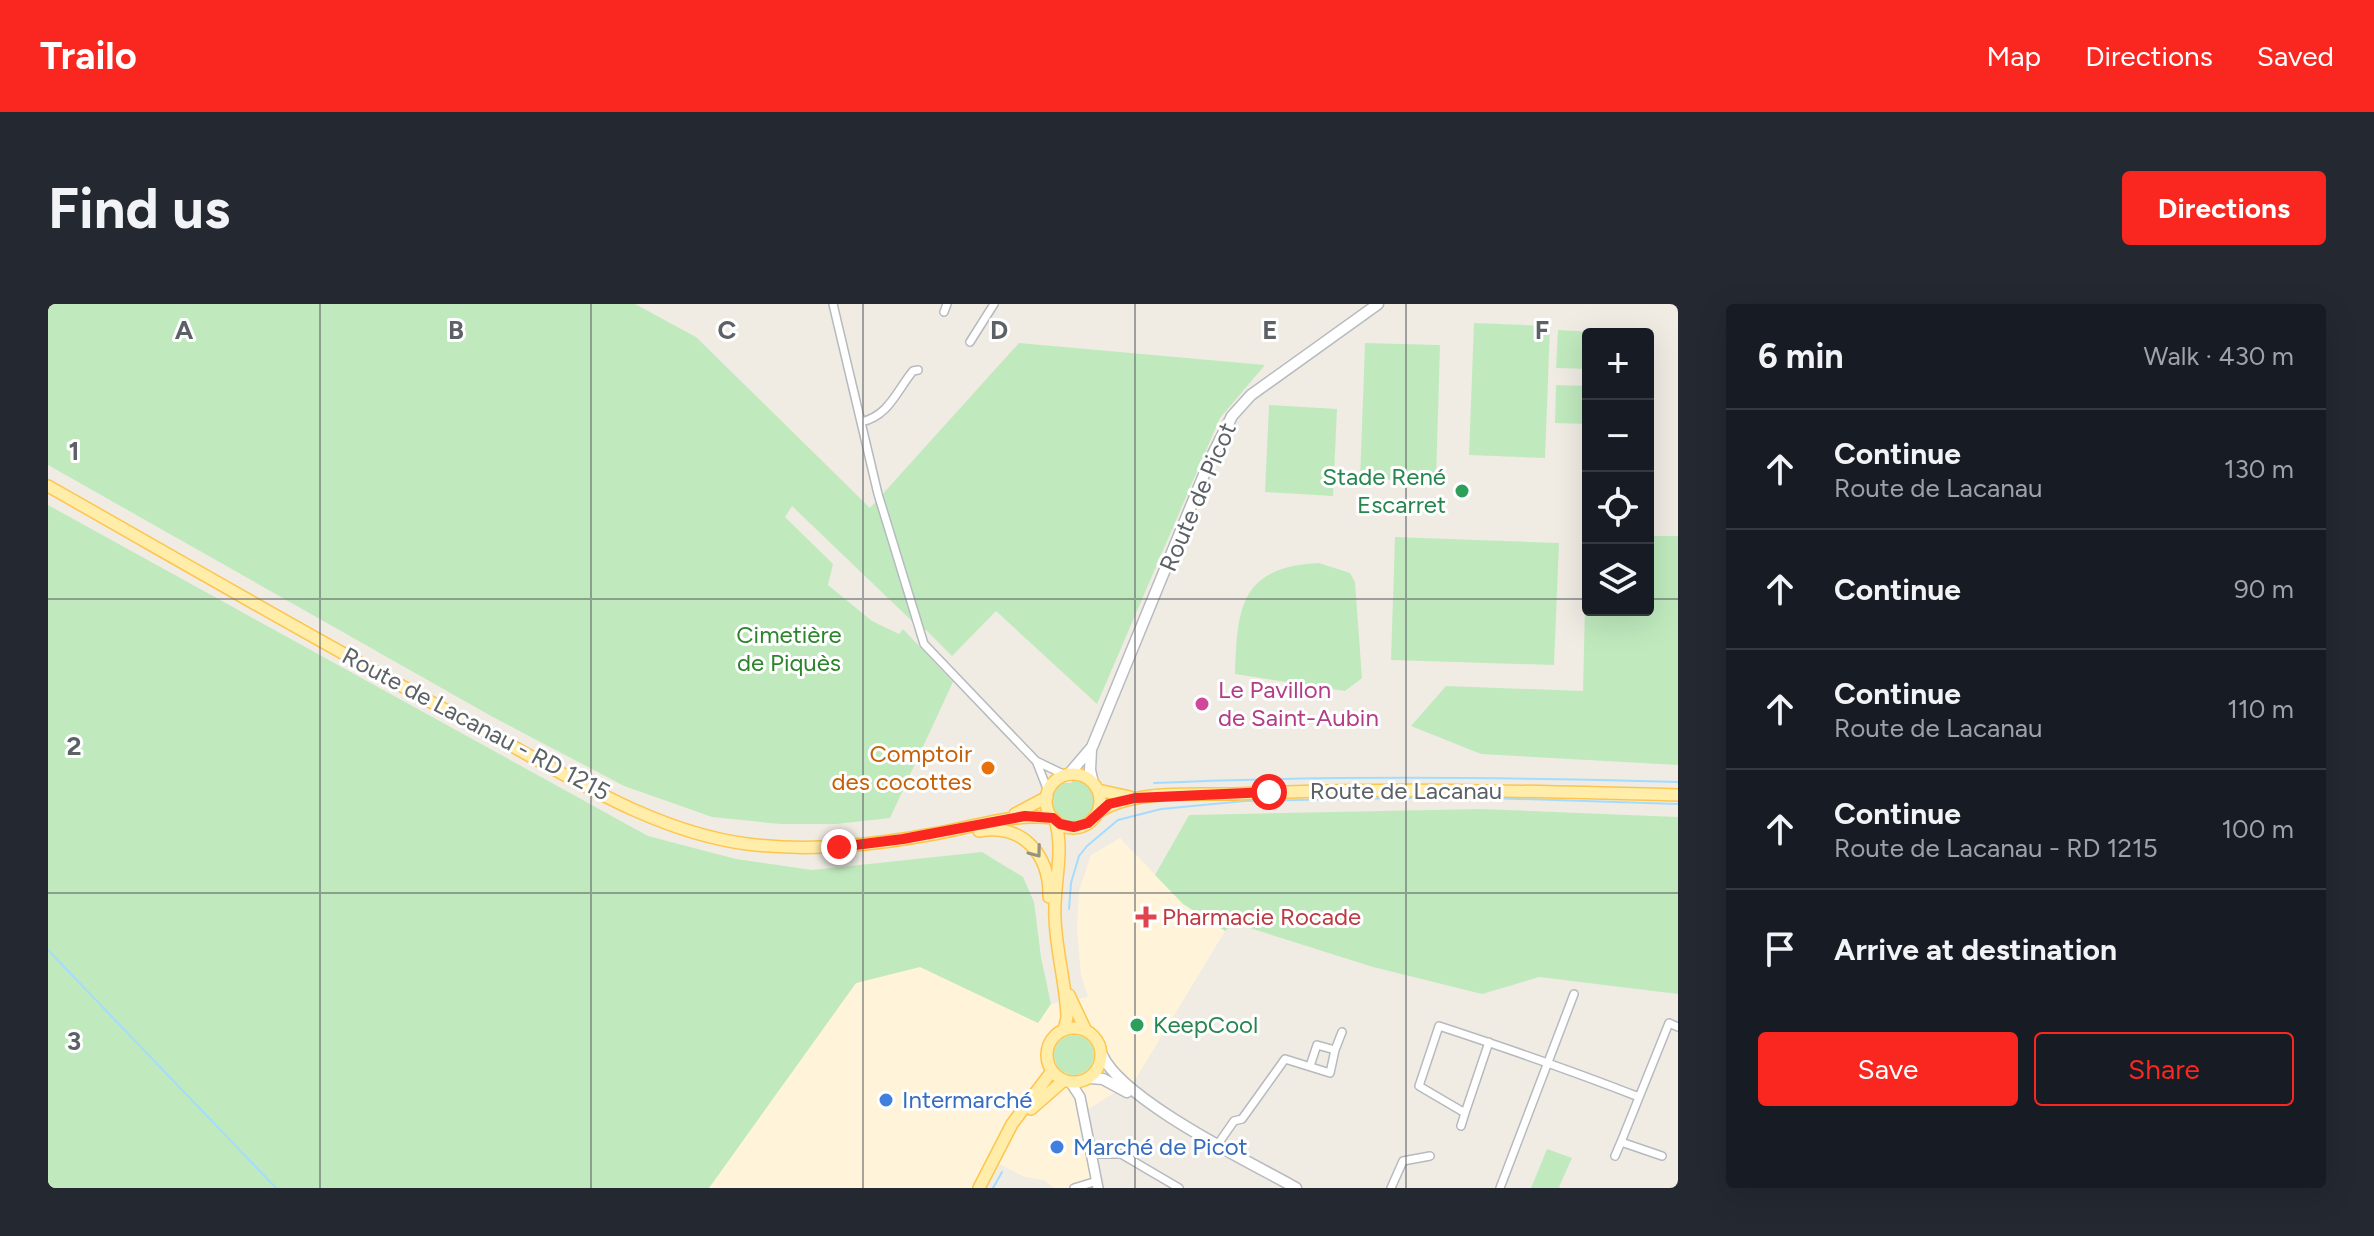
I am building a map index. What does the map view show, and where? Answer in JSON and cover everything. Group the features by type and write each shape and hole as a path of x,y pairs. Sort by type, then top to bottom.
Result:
{"main road":[{"name":"Route de Picot","path":"1096,787 1090,770 1092,747 1210,460 1232,416 1251,395 1378,304"},
{"name":"Route de Lacanau - RD 1215","path":"48,486 440,707 646,815 686,830 743,843 791,848 839,847 938,833"},
{"name":"Route de Picot","path":"1067,775 1092,747"},
{"path":"1007,818 1047,794 1054,782 1067,775 1083,776 1096,787 1135,798"},
{"path":"1096,787 1097,813"},
{"name":"Route de Lacanau","path":"1135,798 1399,789 1678,795"},
{"path":"1047,794 1048,811 1058,829 1057,950"},
{"path":"1059,859 1072,833 1109,804 1135,798"},
{"path":"938,833 1007,818 1054,819 1067,827 1081,826"},
{"path":"938,833 1000,829 1016,833 1037,850 1048,875 1048,915 1062,976 1067,1017 1064,1030"},
{"path":"1062,976 1077,1015 1086,1031 1099,1043 1109,1069 1150,1104"},
{"path":"1067,1082 1052,1071 1047,1059 1048,1047 1064,1030 1086,1031"},
{"path":"1088,1079 1100,1066 1102,1055"},
{"path":"979,1188 1019,1114 1052,1071"},
{"path":"992,1161 1023,1117 1067,1082 1098,1078 1114,1083 1296,1188"}],"street":[{"path":"833,304 878,494 924,644 1036,761 1067,775"},
{"path":"970,342 994,304"},
{"path":"861,422 875,418 902,392 913,371 918,370"},
{"path":"1036,761 1047,794"},
{"path":"1500,1188 1574,994"},
{"path":"1615,1156 1671,1012"},
{"path":"1441,1017 1419,1086 1465,1113"},
{"path":"1669,1023 1678,1027"},
{"path":"1439,1026 1639,1097"},
{"path":"1218,1144 1234,1121 1242,1119 1285,1059 1330,1073 1342,1032"},
{"path":"1461,1126 1489,1042"},
{"path":"1310,1066 1317,1045 1335,1050"},
{"path":"1080,1097 1088,1079"},
{"path":"1067,1082 1080,1097 1097,1185 1074,1188"},
{"path":"1621,1142 1662,1156"},
{"path":"1092,1154 1121,1154 1179,1188"},
{"path":"1391,1188 1403,1161 1430,1156"}],"shaded area":[{"path":"1120,838 1183,904 1225,931 1135,1080 1085,1111 1097,1181 1075,1188 1054,1188 1044,1180 1025,1177 993,1161 979,1188 709,1188 856,983 920,967 1038,1023 1051,1004 1088,997 1081,975 1077,928 1079,891 1091,855"}],"green space":[{"name":"Cimetière de Piquès","path":"48,304 635,304 696,337 870,508 1019,343 1265,365 1220,418 1097,704 996,611 952,656 792,506 785,517 833,564 828,585 872,621 899,634 903,629 953,682 890,818 836,824 780,824 712,817 624,786 491,716 48,465"},
{"path":"1474,323 1550,326 1545,458 1469,455"},
{"path":"1558,330 1582,331 1582,369 1556,368"},
{"path":"1365,343 1440,345 1436,481 1360,479"},
{"path":"1556,385 1582,386 1582,424 1555,423"},
{"path":"1269,405 1337,409 1333,496 1265,492"},
{"path":"48,505 648,836 736,859 812,870 982,852 1023,877 1034,902 1051,1004 1038,1023 920,967 856,983 709,1188 48,1188"},
{"path":"1654,536 1678,536 1678,765 1481,754 1411,726 1446,686 1583,691 1585,616 1654,616"},
{"path":"1395,537 1559,543 1554,665 1391,660"},
{"path":"1319,563 1350,573 1355,582 1362,678 1345,691 1235,674 1238,629 1248,594 1273,572"},
{"path":"1074,778 1089,785 1094,797 1088,816 1071,822 1061,819 1054,812 1050,799 1059,783 1071,783"},
{"path":"1480,809 1678,817 1678,994 1539,977 1482,994 1373,967 1234,923 1225,931 1183,904 1155,875 1189,815"},
{"path":"1074,1035 1088,1041 1094,1055 1088,1069 1074,1075 1060,1069 1054,1055 1060,1041"},
{"path":"1547,1149 1572,1158 1561,1188 1531,1188"}],"waterway":[{"path":"1154,783 1416,778 1678,782"},
{"path":"1069,909 1071,883 1079,856 1087,846 1118,820 1161,809 1245,801 1457,797 1678,804"},
{"path":"48,950 276,1188"},
{"path":"993,1188 1002,1172"}],"place":[{"name":"Stade René Escarret","path":"1462,491"},
{"name":"Le Pavillon de Saint-Aubin","path":"1202,704"},
{"name":"Comptoir des cocottes","path":"988,768"},
{"name":"Pharmacie Rocade","path":"1146,917"},
{"name":"KeepCool","path":"1137,1025"},
{"name":"Intermarché","path":"886,1100"},
{"name":"Marché de Picot","path":"1057,1147"}],"route":[{"path":"839,847 903,839 1025,816 1053,818 1067,827 1081,826 1109,804 1135,798 1269,792"}]}
